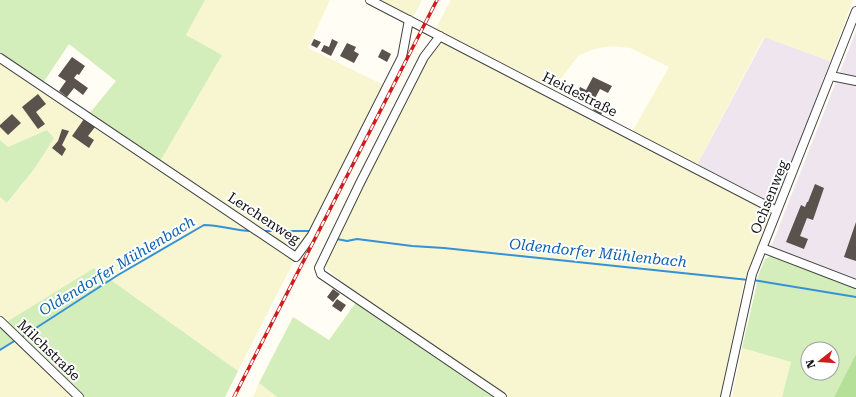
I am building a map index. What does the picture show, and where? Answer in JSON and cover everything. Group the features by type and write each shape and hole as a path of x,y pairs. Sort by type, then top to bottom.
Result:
{"street":[{"name":"Heidestraße","path":"370,0 778,211"},
{"name":"Ochsenweg","path":"725,397 752,274 856,11"},
{"name":"Lerchenweg","path":"0,58 296,256 312,235 402,57 409,20"},
{"path":"440,36 420,64 363,177 319,268 320,274 502,397"},
{"path":"831,76 855,78"},
{"path":"762,248 856,284"},
{"name":"Milchstraße","path":"0,321 79,397"}],"shaded area":[{"path":"205,0 330,0 308,48 386,86 238,371 94,268 3,324 0,321 0,197 8,203 35,168 54,138 47,130 8,147 0,140 0,61 114,136 222,55 186,35"},
{"path":"422,0 413,17 376,1"},
{"path":"451,0 853,0 830,61 764,37 697,165 632,132 669,67 630,48 611,46 594,49 578,56 552,91 435,30"},
{"path":"856,31 856,279 771,247"},
{"path":"765,37 830,61 778,200 769,202 697,165"},
{"path":"441,42 767,208 771,215 744,281 721,397 506,397 346,287 323,264 421,65"},
{"path":"17,340 77,397 0,397 0,350"},
{"path":"742,348 791,362 782,397 732,397"},
{"path":"259,383 277,397 253,397"}],"green space":[{"path":"0,0 205,0 186,35 222,55 159,163 89,114 116,81 69,44 43,83 0,54"},
{"path":"47,130 54,138 35,168 7,203 0,197 0,140 8,147"},
{"path":"771,256 856,285 856,354 834,397 782,397 791,362 742,348 758,276 765,259"},
{"path":"94,268 238,371 225,397 79,397 17,340 0,350 0,325"},
{"path":"357,301 498,397 277,397 259,383 293,317 329,340"},
{"path":"856,354 856,397 834,397"}],"building":[{"path":"314,39 321,42 317,48 311,45"},
{"path":"332,39 338,42 331,56 321,51 324,45 329,47"},
{"path":"347,43 356,47 354,51 359,54 354,63 340,56"},
{"path":"382,49 391,54 387,62 378,57"},
{"path":"72,57 85,66 79,75 77,74 74,78 88,88 83,95 74,88 67,97 59,91 66,81 58,76"},
{"path":"593,77 612,86 608,93 600,89 593,102 577,94 580,87 586,90"},
{"path":"38,94 46,104 36,112 45,124 38,129 22,107"},
{"path":"596,104 604,109 601,115 593,110"},
{"path":"12,114 21,123 8,135 0,127 0,125"},
{"path":"84,119 95,127 88,136 94,140 89,148 72,136"},
{"path":"62,129 69,131 62,145 66,149 62,156 52,148 58,141"},
{"path":"815,184 824,188 813,220 807,218 800,236 808,239 804,249 786,242 801,205 805,207"},
{"path":"856,222 856,261 844,257"},
{"path":"333,289 340,294 333,302 327,297"},
{"path":"337,299 346,305 341,312 332,306"}],"waterway":[{"name":"Oldendorfer Mühlenbach","path":"22,337 118,275 204,225 251,231"},
{"name":"Oldendorfer Mühlenbach","path":"264,231 311,231"},
{"name":"Oldendorfer Mühlenbach","path":"337,239 347,241 357,239 412,246 444,248 749,280"},
{"name":"Oldendorfer Mühlenbach","path":"753,280 856,297"},
{"name":"Oldendorfer Mühlenbach","path":"0,350 16,340"}],"railway":[{"path":"234,397 437,0"}]}
